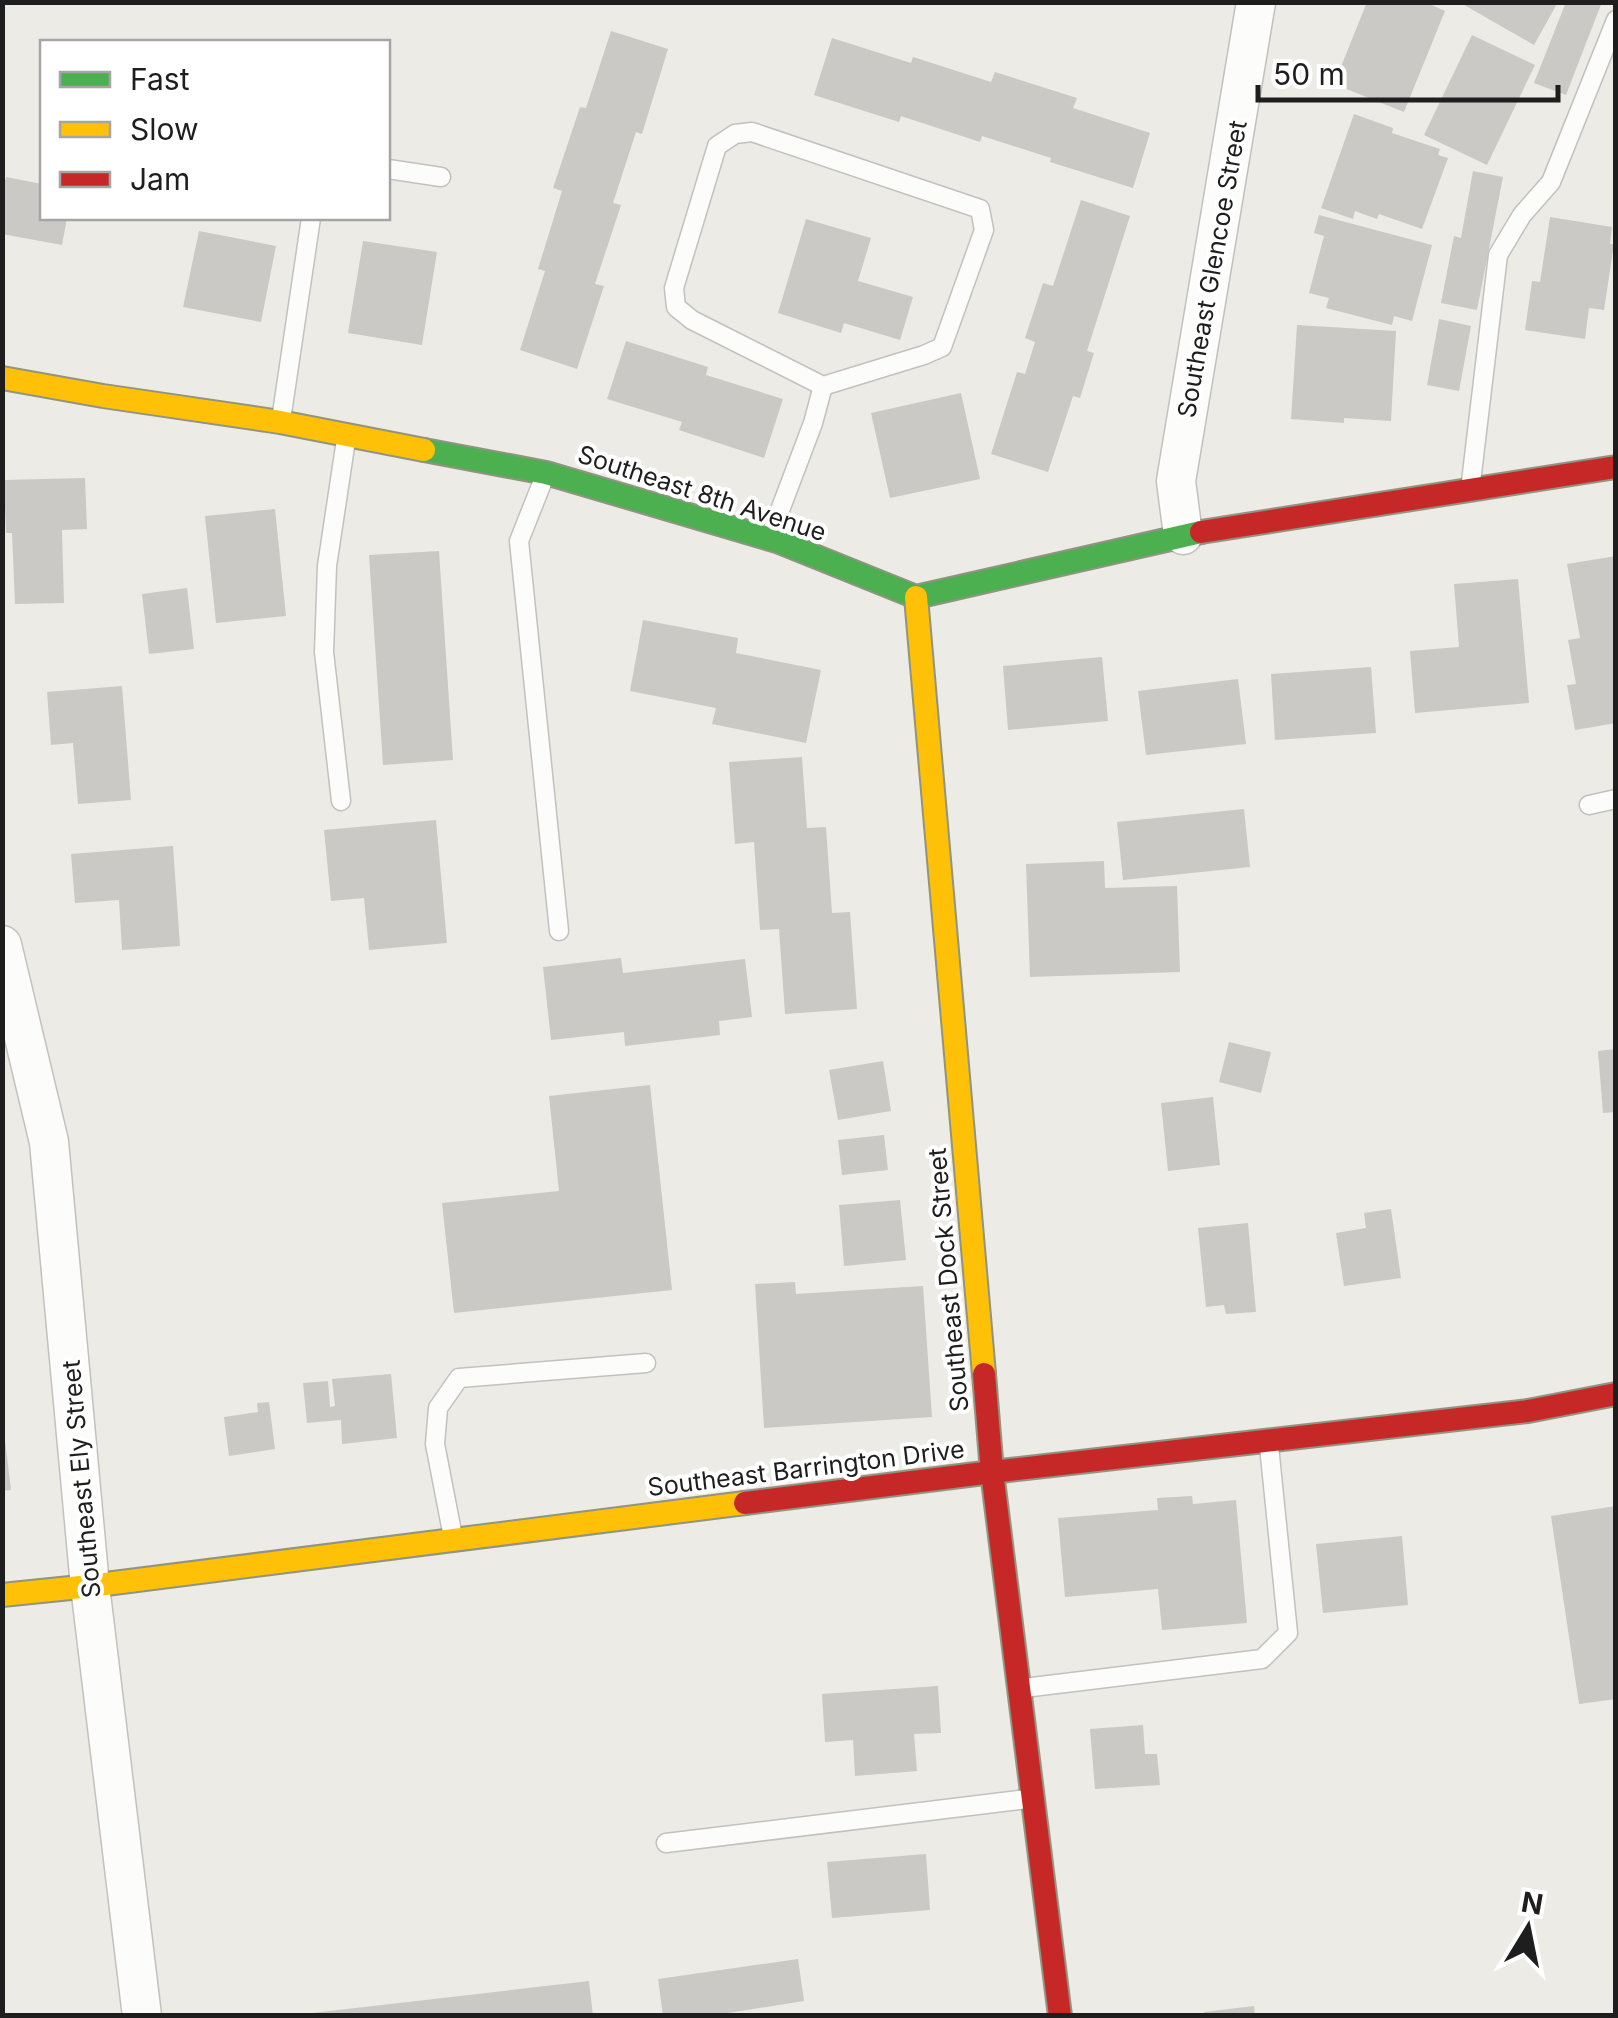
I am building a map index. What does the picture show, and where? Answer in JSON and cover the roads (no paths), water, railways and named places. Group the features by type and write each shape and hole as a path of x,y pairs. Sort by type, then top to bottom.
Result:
{"street":[{"name":"Southeast Glencoe Street","path":"1183,536 1176,480 1256,2"},
{"name":"Southeast 8th Avenue","path":"2,378 280,422 546,472 769,539 916,597"},
{"path":"916,597 1183,536 1616,467"},
{"name":"Southeast Dock Street","path":"916,597 992,1472 1060,2016"},
{"name":"Southeast Ely Street","path":"2,946 49,1142 90,1586 142,2016"},
{"name":"Southeast Barrington Drive","path":"2,1595 992,1472 1528,1411 1616,1394"}],"lane":[{"path":"1470,490 1498,255 1522,214 1551,182 1616,20"},
{"path":"752,132 980,209 984,230 942,347 823,386 692,320 676,307 674,288 717,146 735,134 752,132"},
{"path":"390,169 441,176"},
{"path":"280,422 312,220"},
{"path":"769,539 823,386"},
{"path":"341,801 324,652 327,566 347,435"},
{"path":"546,472 519,541 559,931"},
{"path":"1589,805 1616,799"},
{"path":"453,1540 435,1444 438,1408 458,1378 646,1363"},
{"path":"1019,1688 1262,1659 1288,1634 1268,1441"},
{"path":"666,1843 1033,1798"}]}
